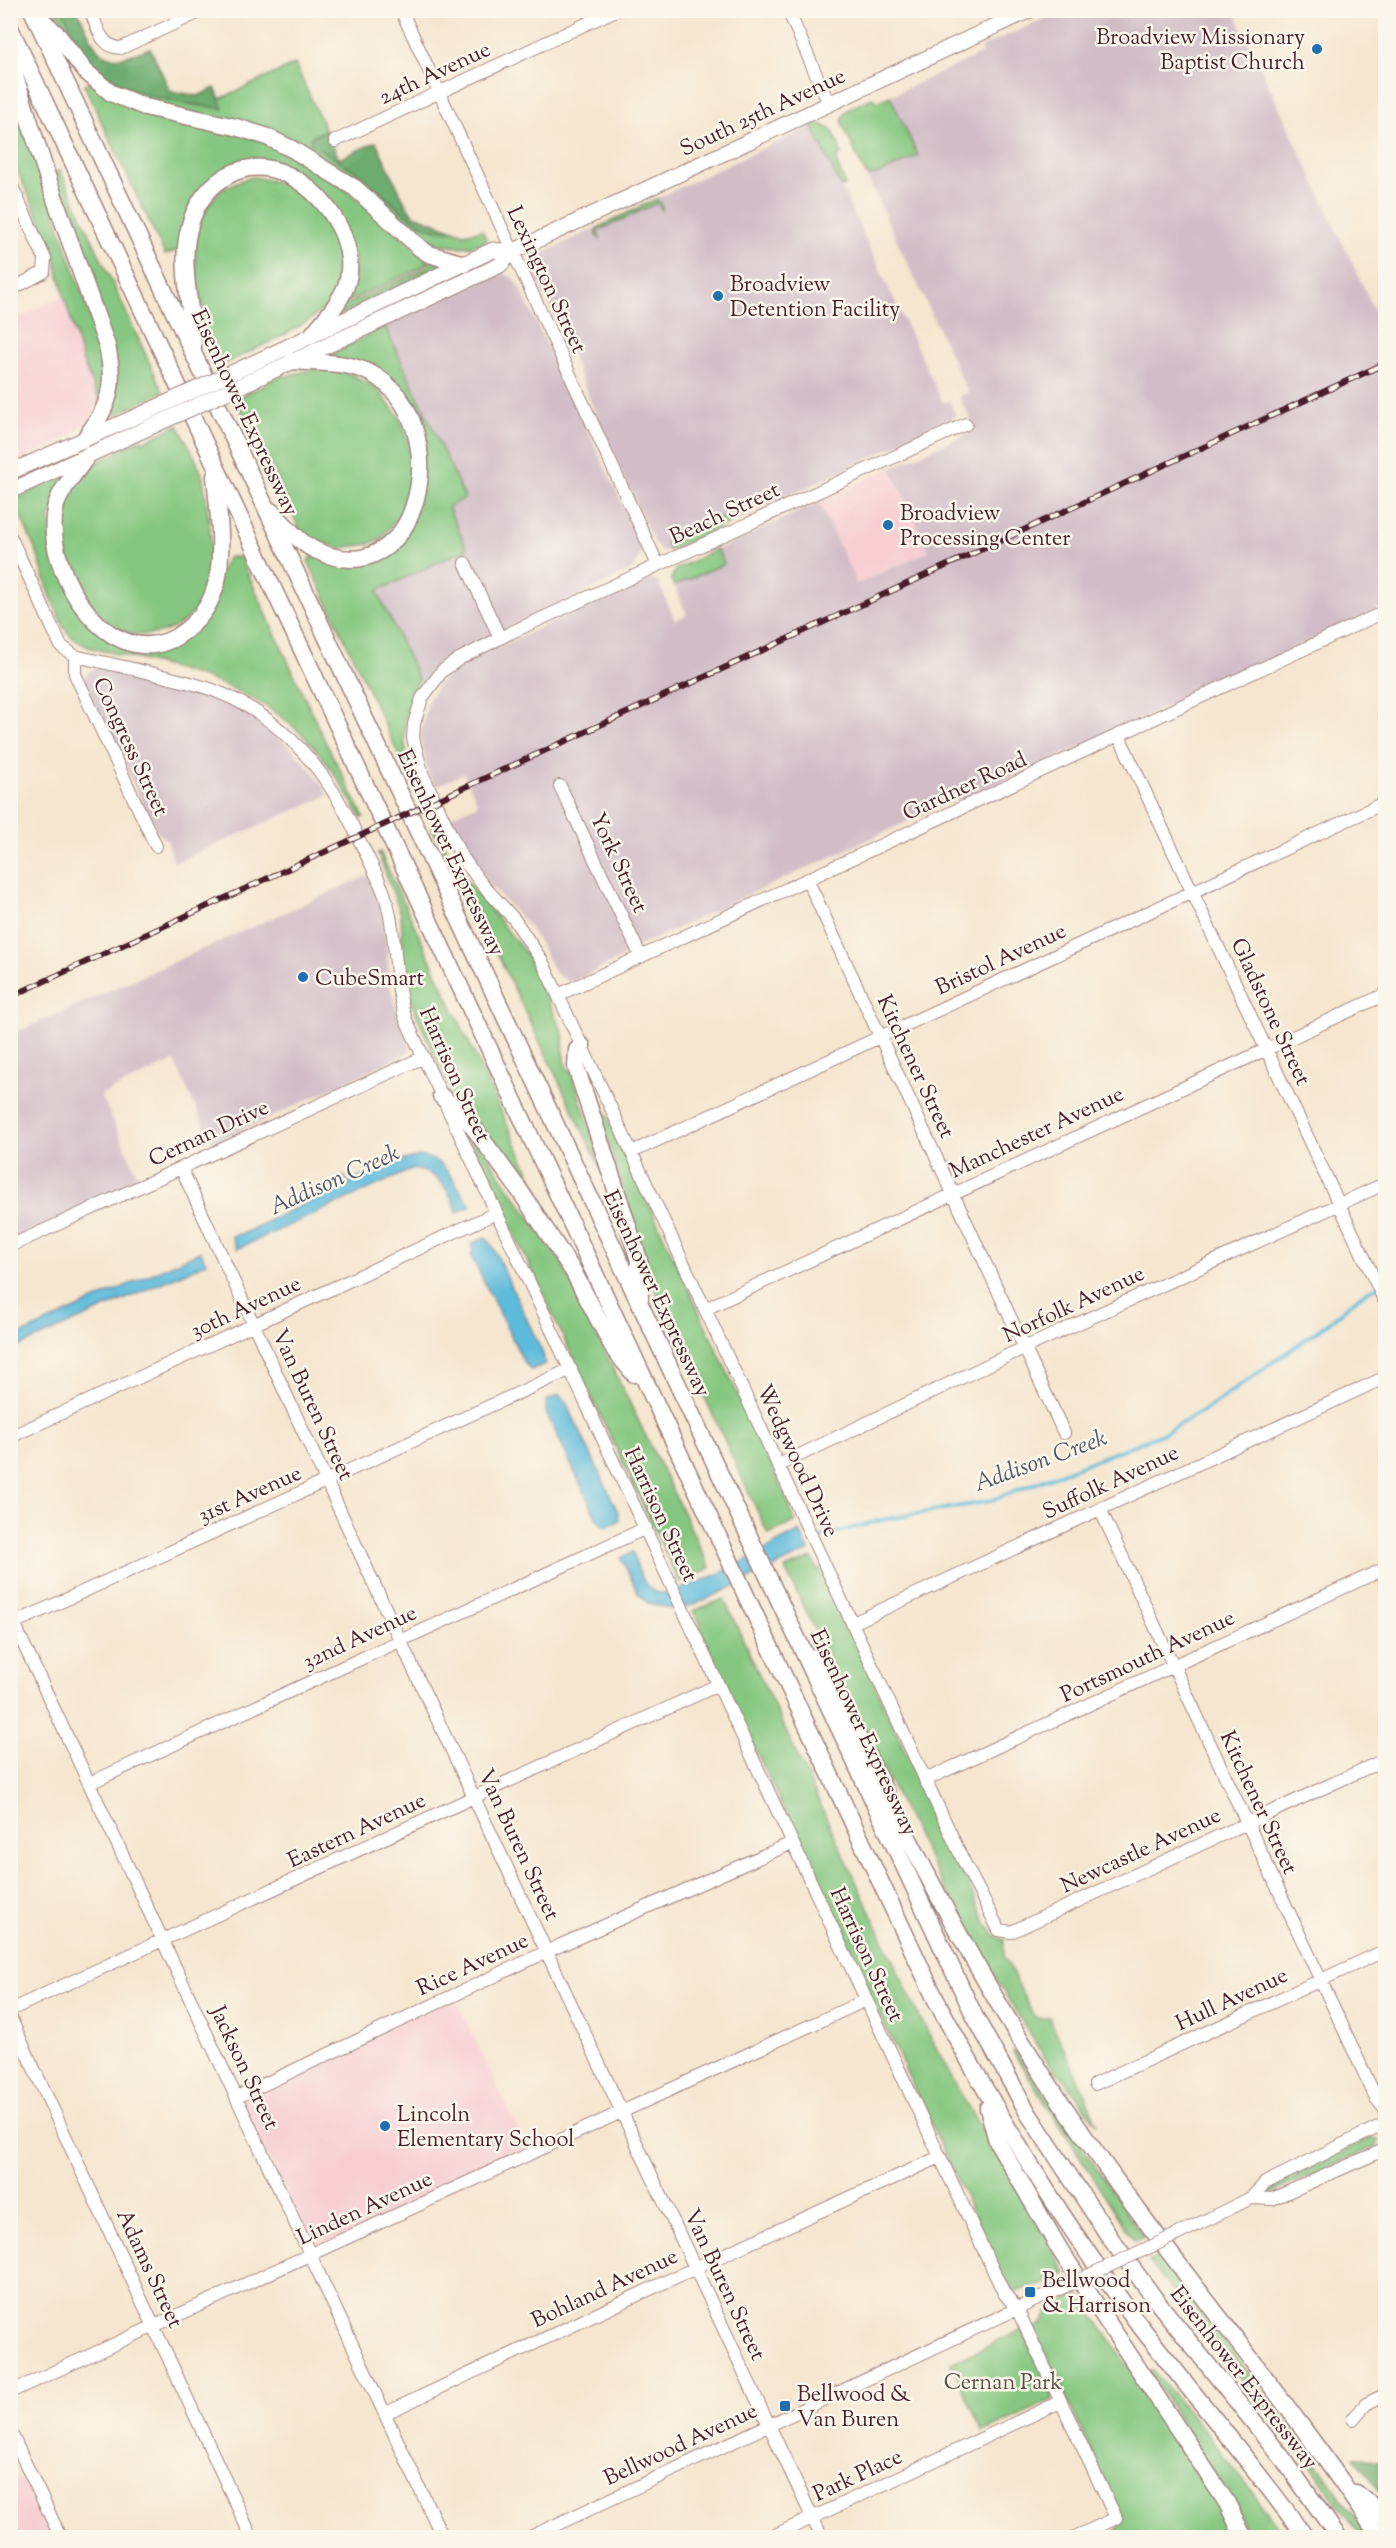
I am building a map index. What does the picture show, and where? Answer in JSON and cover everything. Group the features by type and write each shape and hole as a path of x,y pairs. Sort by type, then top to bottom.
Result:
{"highway":[{"path":"32,10 57,34 85,71 111,93 145,107 236,127 265,136 292,149 355,188 420,248 429,254 464,264"},
{"name":"Eisenhower Expressway","path":"32,10 974,2015 1028,2113 1117,2248 1284,2460 1339,2538"},
{"path":"10,28 935,1998 983,2090 1096,2266 1136,2320 1253,2464 1306,2538"},
{"path":"10,61 49,182 107,346 112,369 110,392 105,407 86,437"},
{"path":"194,354 185,247 189,228 198,202 212,186 234,172 248,169 261,168 282,172 307,187 327,210 344,238 349,256 346,286 312,335"},
{"path":"264,504 301,542 313,550 329,556 349,558 374,553 386,547 398,536 407,524 418,493 420,457 416,435 400,400 388,386 375,376 353,367 292,361"},
{"path":"88,455 65,486 57,504 55,537 59,561 70,588 93,620 114,636 138,644 156,643 184,632 204,614 211,600 220,554 214,463"},
{"path":"582,1046 577,1050 576,1066 639,1260 641,1309"},
{"path":"441,1096 468,1120 520,1191 573,1271 615,1351 650,1393"},
{"path":"801,1648 828,1675 894,1810 976,1966 1033,2059 1152,2229 1346,2485 1380,2538"},
{"path":"983,2090 997,2140 1017,2177 1083,2286 1227,2503 1244,2538"},
{"path":"1346,2485 1386,2517"}],"main road":[{"name":"South 25th Avenue","path":"252,372 292,361 501,265 512,252 1030,10"},
{"name":"South 25th Avenue","path":"10,491 88,455 145,421 252,372 312,335 493,250 512,252"},
{"name":"South 25th Avenue","path":"10,472 86,437 145,421"}],"street":[{"path":"90,10 106,44 113,48 121,48 204,10"},
{"name":"Lexington Street","path":"401,10 658,565"},
{"name":"24th Avenue","path":"335,141 616,10"},
{"path":"788,10 829,104"},
{"path":"10,182 45,259 44,272 37,278 10,290"},
{"name":"Beach Street","path":"558,995 528,938 460,854 426,782 415,752 413,738 417,710 435,678 450,664 500,638 966,424"},
{"name":"Congress Street","path":"10,536 61,646 75,656 75,674 156,846"},
{"path":"465,563 500,638"},
{"name":"Gardner Road","path":"558,995 1386,611"},
{"name":"Harrison Street","path":"75,656 195,684 218,692 257,712 289,736 304,752 342,803 381,887 390,916 400,1002 423,1057 1004,2293 1017,2309 1116,2518 1072,2538"},
{"name":"Gladstone Street","path":"1119,736 1383,1299"},
{"name":"York Street","path":"560,786 641,957"},
{"name":"Bristol Avenue","path":"632,1152 1386,802"},
{"name":"Kitchener Street","path":"808,881 1064,1433"},
{"name":"Manchester Avenue","path":"705,1308 1386,994"},
{"name":"Wedgwood Drive","path":"558,995 994,1924 1004,1932 1011,1932"},
{"name":"Cernan Drive","path":"10,1246 423,1057"},
{"name":"Van Buren Street","path":"181,1168 822,2538"},
{"name":"Norfolk Avenue","path":"779,1465 1025,1348 1386,1183"},
{"name":"30th Avenue","path":"10,1437 496,1213"},
{"name":"31st Avenue","path":"12,1621 571,1370"},
{"name":"Suffolk Avenue","path":"853,1623 1386,1377"},
{"name":"Kitchener Street","path":"1100,1509 1376,2098 1386,2111"},
{"name":"32nd Avenue","path":"90,1783 646,1528"},
{"name":"Portsmouth Avenue","path":"925,1780 1386,1568"},
{"name":"Jackson Street","path":"12,1621 443,2538"},
{"name":"Eastern Avenue","path":"10,2010 718,1685"},
{"name":"Newcastle Avenue","path":"1011,1932 1386,1759"},
{"name":"Rice Avenue","path":"237,2097 547,1951 792,1843"},
{"name":"Hull Avenue","path":"1095,2084 1386,1950"},
{"name":"Linden Avenue","path":"10,2392 866,2000"},
{"name":"Adams Street","path":"10,2018 252,2538"},
{"path":"1251,2198 1265,2183 1386,2123"},
{"path":"1251,2198 1272,2199 1386,2149"},
{"name":"Bohland Avenue","path":"386,2413 940,2157"},
{"name":"Bellwood Avenue","path":"528,2538 1251,2198"},
{"path":"1353,2419 1366,2404 1386,2394"},
{"name":"Park Place","path":"769,2538 1060,2402"},
{"path":"10,2431 61,2538"}],"shaded area":[{"path":"1061,11 1234,11 1385,333 1385,606 962,801 956,799 628,951 622,958 571,982 567,981 554,972 543,948 527,924 493,888 465,850 449,817 478,804 464,773 435,787 427,770 420,737 428,701 439,683 455,668 473,658 648,579 654,579 659,584 675,620 687,615 671,579 676,569 819,502 857,584 929,551 891,468 975,430 959,396 968,392 841,119 846,111 872,98 877,102 981,54 982,47"},
{"path":"821,124 833,131 823,149 943,403 949,400 955,415 951,420 669,551 661,551 654,542 607,441 559,325 537,280 534,269 536,260 543,253 672,191 814,125"},
{"path":"499,273 510,276 517,282 635,531 642,552 632,570 452,654 421,684 377,591 467,549 447,507 465,498 385,325"},
{"path":"64,296 84,365 101,405 88,422 74,434 11,465 11,321"},
{"path":"891,468 929,551 857,584 819,502"},
{"path":"98,667 197,693 230,705 252,717 293,750 314,773 329,795 174,863 167,840 157,832 86,685 85,678 88,672"},
{"path":"369,875 384,919 390,986 409,1042 408,1053 213,1144 174,1061 101,1095 140,1180 11,1240 10,1035"},
{"name":"Lincoln Elementary School","path":"455,1997 529,2154 314,2253 241,2098"},
{"path":"29,2474 59,2537 11,2537 10,2483"}],"green space":[{"path":"57,11 78,11 97,48 110,57 120,57 150,48 170,91 198,96 215,88 220,99 295,64 339,159 376,142 406,205 414,215 464,234 482,230 487,240 461,247 434,242 431,247 330,164 115,89 76,51"},
{"path":"63,11 78,11 91,39 103,54 120,57 150,48 170,91 198,96 215,88 223,109 152,96 119,83 104,73 85,55"},
{"path":"10,81 106,364 101,405 84,365 53,249 11,157"},
{"path":"89,82 266,143 333,179 427,258 423,267 351,300 347,298 355,258 294,173 223,171 179,250 165,255 84,85"},
{"path":"890,96 918,156 879,174 869,176 865,173 843,126 844,115 856,105 872,98 877,102"},
{"path":"821,124 833,131 842,154 837,157 837,161 845,186 841,187 812,126"},
{"path":"325,130 339,159 376,142 406,205 414,215 453,230 439,230 413,219 366,179 311,143 310,138"},
{"path":"60,170 163,392 113,416 107,414 117,390 53,174"},
{"path":"254,177 289,187 303,196 326,223 334,239 338,256 339,273 336,290 327,305 307,322 219,366 209,343 212,342 205,319 196,269 196,244 200,221 211,202 228,186"},
{"path":"656,199 662,204 662,210 657,203 598,231 600,239 596,235 597,228"},
{"path":"429,260 441,265 332,319 345,300 351,303 425,269"},
{"path":"385,326 465,498 448,507 467,549 377,591 419,680 407,707 404,735 408,763 418,791 416,792 308,561 314,555 354,563 419,508 407,402 330,355"},
{"path":"315,369 344,370 377,389 400,418 408,441 411,478 401,515 381,537 370,544 340,548 311,539 300,531 274,471 235,399 267,384 267,381 272,379"},
{"path":"178,425 202,473 211,539 206,585 192,613 181,623 154,634 124,631 110,624 98,614 87,600 74,576 64,540 65,502 79,477 108,456 141,439 143,442"},
{"path":"69,472 49,520 89,625 171,646 194,633 226,560 230,557 240,557 322,735 364,817 361,818 319,753 296,729 270,709 243,693 213,681 151,662 88,647 74,639 64,628 50,595 38,556 18,510 14,511 18,498"},
{"path":"725,516 729,523 669,551 666,543"},
{"path":"717,549 724,564 674,586 671,579 676,569"},
{"path":"435,827 454,865 526,954 563,1033 564,1061 568,1070 571,1070 606,1179 477,912 432,828"},
{"path":"380,852 557,1231 554,1232 469,1111 448,1092 450,1090 408,995 404,973 401,914 378,853"},
{"path":"583,1064 791,1508 795,1522 768,1534 657,1294"},
{"path":"468,1128 563,1266 710,1568 680,1583 465,1130"},
{"path":"812,1558 817,1570 820,1569 986,1923 993,1934 1004,1940 1004,1955 1032,2013 1040,2019 1049,2017 1097,2125 1065,2079 1054,2071 1015,2011 944,1888 911,1825 785,1569"},
{"path":"724,1599 918,2014 963,2098 1066,2273 1040,2286 1028,2286 1016,2291 1004,2280 699,1629 701,1625 693,1611"},
{"path":"1015,2050 1144,2237 1135,2241 1129,2233 1013,2052"},
{"path":"1372,2137 1378,2140 1376,2146 1271,2193 1267,2191 1267,2189"},
{"path":"1159,2257 1295,2433 1370,2537 1362,2537 1315,2471 1149,2261"},
{"path":"1079,2294 1216,2497 1236,2537 1119,2537 1116,2530 1122,2523 1122,2518 1034,2328 1042,2324 1050,2307"},
{"name":"Cernan Park","path":"1022,2330 1054,2399 983,2432 951,2363"},
{"path":"1153,2370 1212,2440 1286,2537 1251,2537 1150,2373"},
{"path":"1354,2457 1364,2457 1385,2463 1385,2497"}],"water":[{"path":"418,1156 428,1158 444,1167 471,1206 457,1213 442,1183 429,1173 413,1169 237,1249 231,1236 244,1233 340,1186 338,1179 344,1176 348,1183 394,1163"},
{"path":"486,1237 492,1245 543,1354 545,1364 531,1370 524,1362 471,1256 473,1251 471,1244"},
{"path":"201,1251 206,1263 11,1350 11,1339"},
{"path":"559,1395 566,1402 618,1512 619,1521 605,1527 597,1519 546,1412 546,1401"},
{"path":"800,1531 809,1551 694,1605 670,1608 648,1603 638,1593 621,1558 633,1552 647,1585 655,1592 667,1592 704,1580"}],"waterway":[{"name":"Addison Creek","path":"814,1539 882,1520 990,1501 1162,1434 1208,1408 1327,1324 1361,1295 1386,1282"}],"railway":[{"path":"10,997 1386,363"}],"place":[{"name":"Broadview Missionary Baptist Church","path":"1317,49"},
{"name":"Broadview Detention Facility","path":"718,296"},
{"name":"Broadview Processing Center","path":"888,525"},
{"name":"CubeSmart","path":"303,977"},
{"name":"Lincoln Elementary School","path":"385,2126"},
{"name":"Bellwood & Harrison","path":"1030,2292"},
{"name":"Bellwood & Van Buren","path":"785,2406"}]}
